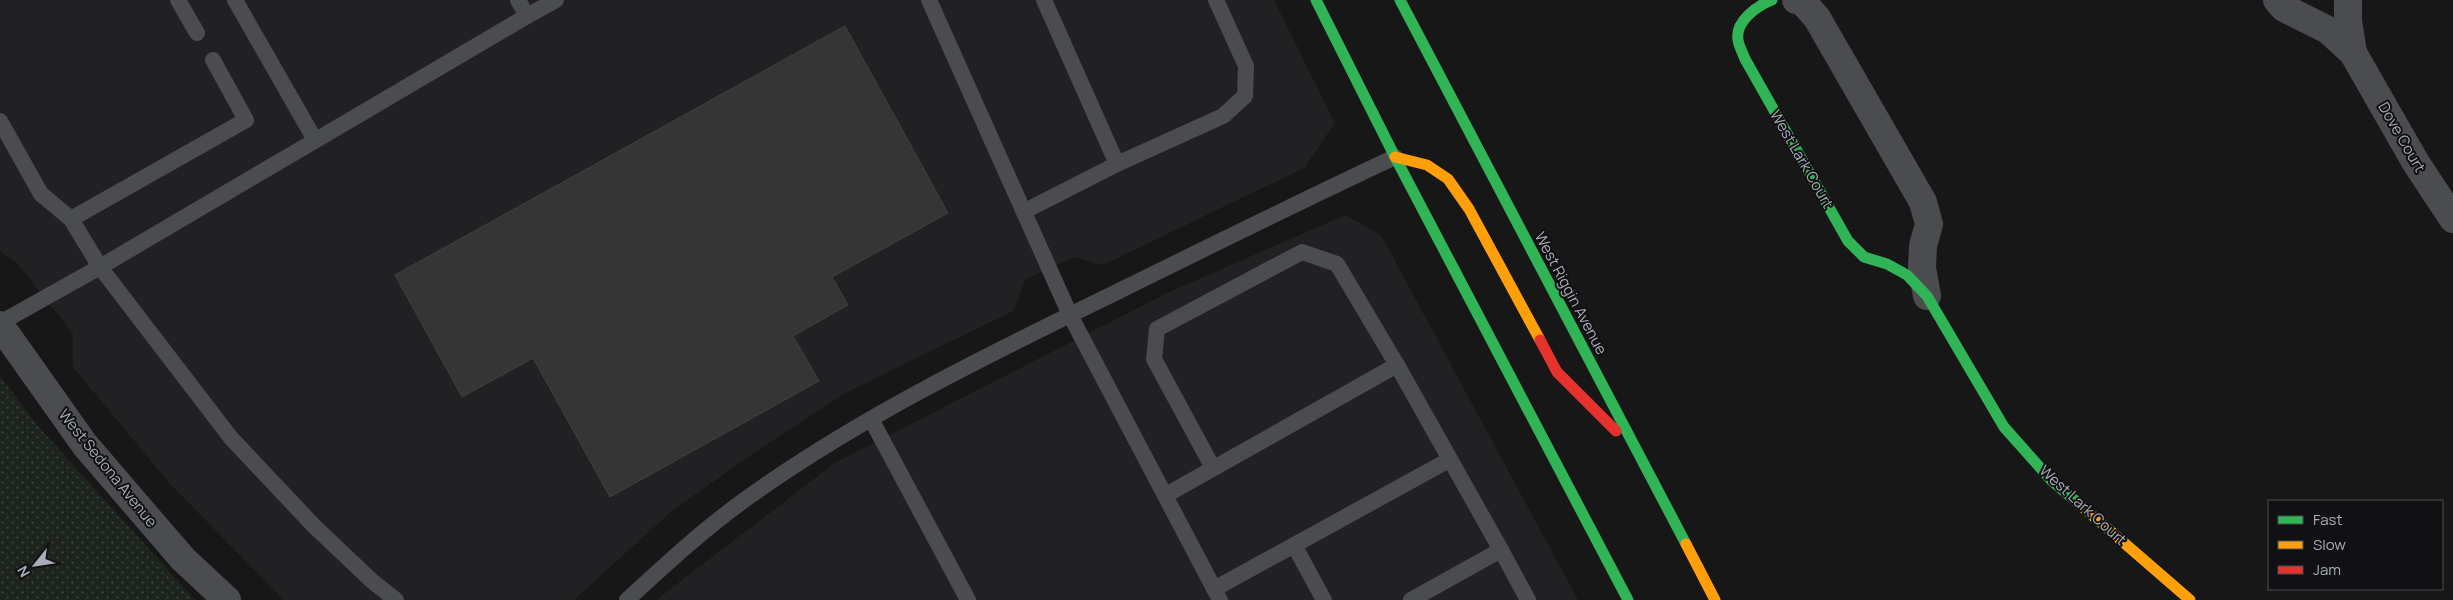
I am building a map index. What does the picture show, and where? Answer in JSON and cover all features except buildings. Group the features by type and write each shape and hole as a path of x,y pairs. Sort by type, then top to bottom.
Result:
{"main road":[{"path":"1316,0 1395,158 1628,600"},
{"name":"West Riggin Avenue","path":"1400,0 1716,600"},
{"name":"West Lark Court","path":"1772,0 1760,4 1745,19 1738,37 1745,59 1848,241 1864,257 1887,264 1907,275 1926,296 2004,427 2052,481 2190,600"},
{"path":"1395,158 1427,165 1448,179 1469,209 1557,372 1636,450"}],"street":[{"name":"West Lark Court","path":"1796,0 1802,1 1817,18 1923,202 1929,224 1923,246 1922,268 1926,296"},
{"name":"Dove Court","path":"2277,0 2284,8 2328,30 2353,53 2416,163 2453,219"},
{"name":"Dove Court","path":"2348,0 2348,21 2353,53"},
{"name":"West Sedona Avenue","path":"0,324 85,445 183,559 227,600"}],"lane":[{"path":"178,0 197,33"},
{"path":"235,0 315,140"},
{"path":"518,0 527,16"},
{"path":"0,324 556,0"},
{"path":"929,0 1070,315 1217,594 1294,545 1449,460"},
{"path":"1044,0 1117,164"},
{"path":"1025,211 1117,164 1223,116 1246,96 1246,66 1216,0"},
{"path":"71,219 246,120 213,60"},
{"path":"0,121 41,194 71,219 100,267 231,438 314,526 372,581 396,600"},
{"path":"627,600 667,563 748,497 827,444 908,397 1070,315 1395,158"},
{"path":"1213,468 1154,359 1157,329 1302,252 1337,264 1397,365 1528,600"},
{"path":"1166,495 1397,365"},
{"path":"872,419 968,600"},
{"path":"1294,545 1324,600"},
{"path":"1411,600 1501,550"}],"shaded area":[{"path":"0,0 1274,0 1335,123 1304,168 1103,265 1075,257 1026,279 1013,311 845,393 751,455 673,510 574,600 284,600 170,484 73,367 73,334 17,263 0,251"},
{"path":"1345,215 1381,235 1578,600 656,600 835,463 1167,293"},
{"path":"0,376 37,425 195,600 0,600"}],"traffic: fast":[{"path":"1316,0 1395,157 1628,600"},
{"path":"1400,0 1686,544"},
{"path":"1772,0 1754,10 1743,21 1738,33 1739,45 1745,59 1848,241 1864,257 1887,264 1907,275 1927,296 2004,427 2052,481 2085,509"}],"traffic: slow":[{"path":"1395,157 1427,165 1448,179 1469,209 1540,340"},
{"path":"2085,509 2190,600"},
{"path":"1686,544 1715,600"}],"traffic: jam":[{"path":"1540,340 1557,372 1616,431"}]}
